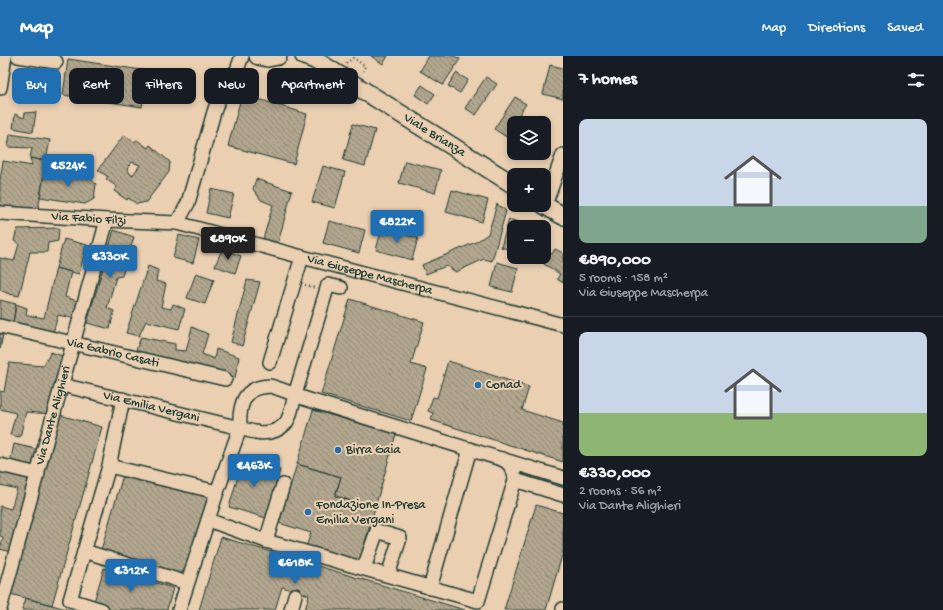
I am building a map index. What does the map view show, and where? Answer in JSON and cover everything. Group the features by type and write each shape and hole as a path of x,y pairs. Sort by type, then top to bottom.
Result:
{"main road":[{"path":"260,57 268,58 278,56"},
{"name":"Viale Brianza","path":"310,57 507,182"},
{"path":"551,209 563,216"}],"street":[{"path":"0,88 5,56"},
{"path":"18,56 56,62"},
{"path":"238,68 242,56"},
{"path":"239,68 245,63 260,57"},
{"path":"177,223 188,203 217,104"},
{"path":"551,187 563,155"},
{"name":"Via Fabio Filzi","path":"0,213 177,223"},
{"name":"Via Dante Alighieri","path":"0,609 107,220"},
{"name":"Via Giuseppe Mascherpa","path":"177,223 302,258 563,325"},
{"path":"270,362 302,258"},
{"path":"326,291 328,285 341,288"},
{"name":"Via Emilia Vergani","path":"62,385 252,432 265,433 273,431 286,423 326,291"},
{"name":"Via Gabrio Casati","path":"0,326 225,379"},
{"path":"179,610 217,492 240,428 241,406 245,396 256,388 268,386 295,396 563,478"},
{"path":"102,610 70,600 109,466 123,399"},
{"path":"430,588 470,449"},
{"path":"208,520 266,541 478,601 515,480 513,468 503,459"},
{"path":"0,465 38,474"},
{"path":"109,466 217,492"},
{"path":"515,480 563,495"},
{"path":"266,541 283,485"},
{"path":"364,568 376,531 400,538 388,575"},
{"path":"84,551 187,583"},
{"path":"291,610 296,595"}],"path":[{"path":"295,282 326,291"}],"building":[{"path":"371,56 388,56 383,64"},
{"path":"429,56 454,56 460,59 443,85 420,71"},
{"path":"68,59 132,69 132,104 142,104 142,107 122,104 124,104 124,68 69,68 69,96 63,95"},
{"path":"550,65 563,68 563,99 543,94"},
{"path":"456,73 468,80 460,93 448,86"},
{"path":"486,77 497,84 476,115 465,108"},
{"path":"422,85 435,94 428,104 415,95"},
{"path":"515,97 526,104 518,116 507,116 507,137 494,129"},
{"path":"259,99 267,102 267,104 274,104 307,114 294,164 228,146 239,104 259,104"},
{"path":"36,112 33,132 13,128 15,114 24,118 25,113"},
{"path":"353,124 375,130 365,166 343,160"},
{"path":"10,134 50,140 46,161 30,158 32,148 8,147"},
{"path":"124,135 134,142 137,140 148,148 150,145 170,162 169,172 146,202 137,204 128,198 127,200 114,191 117,187 106,179 108,177 98,170","holes":["132,162 140,165 132,176 127,169"]},
{"path":"30,158 46,161 38,210 0,206 0,180 3,161 32,166"},
{"path":"405,161 441,170 435,193 399,183"},
{"path":"323,166 345,172 335,208 312,202"},
{"path":"45,170 89,178 96,184 94,199 85,204 40,197"},
{"path":"256,179 292,191 278,243 263,239 273,205 261,200 253,189"},
{"path":"211,189 234,194 228,218 206,213"},
{"path":"452,190 488,200 482,222 446,212"},
{"path":"497,204 506,211 492,261 484,259 456,272 446,266 426,274 422,265 476,242 488,234"},
{"path":"329,221 365,230 359,253 323,243"},
{"path":"507,226 507,249 501,247"},
{"path":"59,228 58,241 48,243 47,252 30,252 19,296 0,290 0,258 14,261 19,244 14,241 17,229"},
{"path":"382,228 418,238 412,260 376,250"},
{"path":"114,230 134,237 122,276 116,277 107,308 114,311 110,329 87,323"},
{"path":"179,235 199,240 193,263 173,258"},
{"path":"64,239 87,245 79,274 56,268"},
{"path":"222,249 241,256 235,273 215,266"},
{"path":"555,249 563,253 563,283 557,279 560,274 544,264 551,264 552,254"},
{"path":"497,262 518,268 512,292 491,287"},
{"path":"148,266 158,270 156,281 166,284 161,307 171,309 173,304 185,309 179,329 146,321 139,336 126,333"},
{"path":"56,268 71,272 65,297 80,302 76,319 58,315 53,333 13,323 16,304 27,308 26,315 44,318"},
{"path":"196,273 214,279 205,304 187,298"},
{"path":"247,280 260,282 242,346 231,342"},
{"path":"350,299 424,322 411,364 427,369 411,421 321,394"},
{"path":"0,300 16,304 13,323 0,320"},
{"path":"192,327 208,334 202,354 214,359 216,349 239,357 235,378 135,353 141,337 175,344 175,350 186,351"},
{"path":"0,329 4,330 0,349"},
{"path":"51,352 65,357 50,414 26,412 20,437 10,435 16,413 0,409 0,391 4,392 9,363 43,366"},
{"path":"448,361 529,387 522,410 563,423 563,462 431,420 433,413 428,411 433,397 437,398"},
{"path":"313,410 396,434 375,508 335,496 341,477 297,464"},
{"path":"60,415 102,427 52,605 10,594"},
{"path":"14,444 40,450 35,468 10,463"},
{"path":"243,459 280,470 266,518 229,507"},
{"path":"297,464 341,477 335,496 375,508 359,563 306,547 311,533 279,523"},
{"path":"0,471 32,477 11,552 0,549 3,537 0,536 0,506 11,509 17,489 0,485"},
{"path":"124,472 209,495 186,572 182,571 180,577 101,550"},
{"path":"536,505 563,513 563,552 546,610 504,610"},
{"path":"221,537 465,610 305,610 309,595 282,587 275,610 199,610"},
{"path":"104,568 173,588 167,610 110,610 93,605"},
{"path":"25,598 52,605 69,610 22,610"}],"place":[{"name":"Conad","path":"478,385"},
{"name":"Birra Gaia","path":"338,450"},
{"name":"Fondazione In-Presa Emilia Vergani","path":"308,512"}]}
